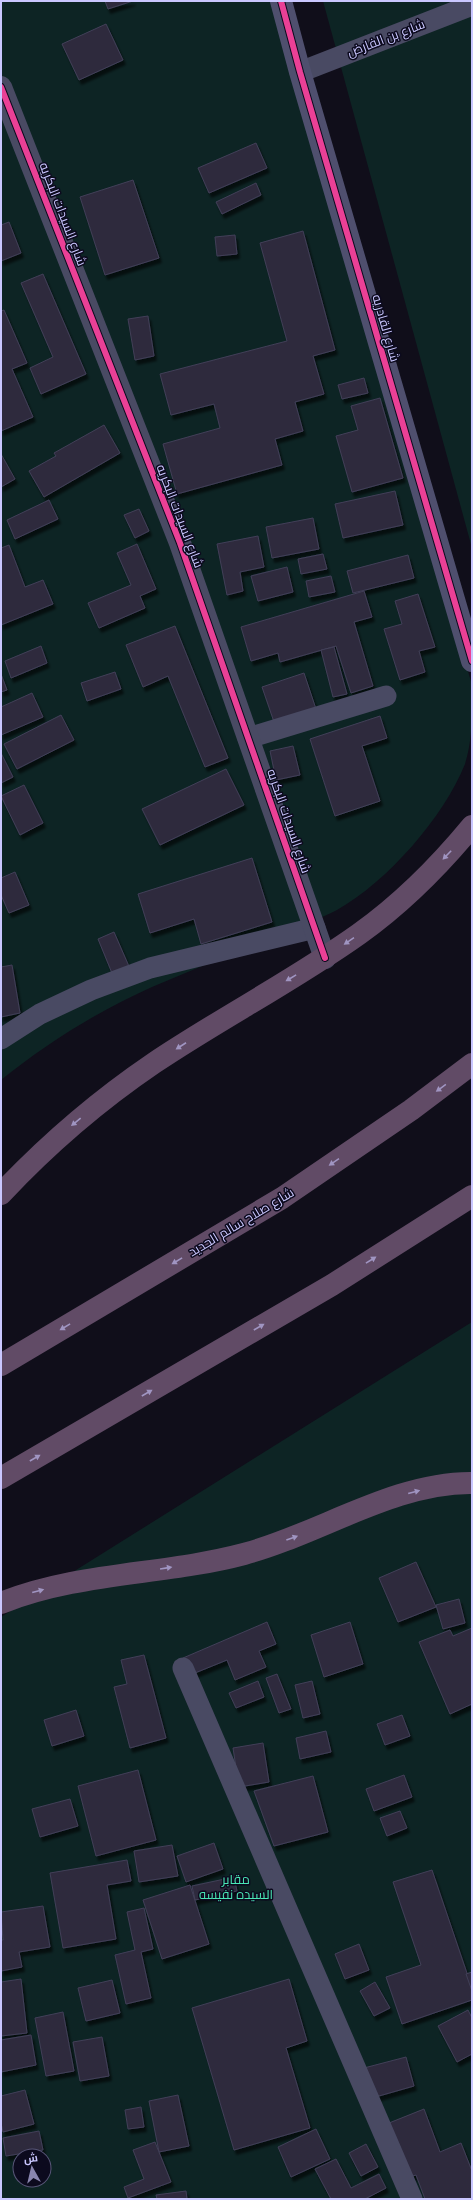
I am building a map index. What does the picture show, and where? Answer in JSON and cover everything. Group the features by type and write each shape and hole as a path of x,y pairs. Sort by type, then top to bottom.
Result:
{"highway":[{"path":"1,1194 29,1164 69,1128 111,1094 154,1063 325,958 360,934 394,907 430,873 472,826"},
{"name":"شارع صلاح سالم الجديد","path":"1,1365 282,1198 411,1110 472,1064"},
{"path":"1,1478 332,1285 472,1196"},
{"path":"1,1603 38,1591 73,1583 244,1554 308,1532 397,1496 428,1488 472,1483"}],"street":[{"name":"شارع القادريه","path":"281,1 300,72 472,661"},
{"name":"شارع السيدات البكريه","path":"1,87 180,543 325,958"}],"lane":[{"name":"شارع بن الفارض","path":"300,72 472,5"},
{"path":"248,738 386,696"},
{"path":"1,1039 40,1014 84,993 150,968 315,928"},
{"path":"183,1668 412,2199"}],"green space":[{"path":"1,1 273,1 472,685 472,725 465,764 456,784 443,805 412,846 375,883 356,898 337,910 317,919 152,987 112,1006 36,1053 1,1080"},
{"path":"323,1 472,1 472,548"},
{"name":"مقابر السيده نفيسه","path":"472,1322 472,2199 1,2199 1,1617"}],"building":[{"path":"105,1 133,1 108,9"},
{"path":"106,24 123,60 79,80 62,44"},
{"path":"256,143 267,168 209,193 198,168"},
{"path":"133,180 159,258 105,275 80,197"},
{"path":"256,183 261,195 222,214 216,202"},
{"path":"9,222 21,253 1,261 1,225"},
{"path":"303,231 335,350 313,356 324,394 295,402 303,431 275,439 282,465 177,494 163,444 220,428 214,404 171,415 160,374 287,341 260,243"},
{"path":"235,235 237,254 217,256 215,237"},
{"path":"43,274 86,374 41,394 30,368 53,357 21,283"},
{"path":"4,310 27,363 12,369 33,417 1,431 1,311"},
{"path":"148,316 154,356 135,360 128,319"},
{"path":"364,378 368,393 342,399 338,385"},
{"path":"380,398 403,478 352,492 336,436 358,430 351,406"},
{"path":"104,425 120,453 44,497 29,471 56,456 54,453"},
{"path":"1,454 15,479 1,487"},
{"path":"395,491 403,525 343,538 335,504"},
{"path":"49,500 58,519 15,539 7,520"},
{"path":"139,509 149,531 135,538 124,515"},
{"path":"313,518 319,549 272,558 266,527"},
{"path":"258,536 264,567 240,572 243,591 227,595 217,544"},
{"path":"137,544 156,589 140,596 145,608 99,628 88,603 131,585 117,553"},
{"path":"9,545 25,587 43,580 53,604 1,625 1,548"},
{"path":"323,554 327,569 301,574 298,559"},
{"path":"408,555 414,578 353,593 347,571"},
{"path":"287,567 293,592 258,601 251,576"},
{"path":"331,576 335,592 309,597 306,581"},
{"path":"364,591 372,617 354,622 373,686 351,693 336,646 280,662 278,653 251,661 241,627"},
{"path":"418,594 435,647 419,651 425,672 400,680 384,629 402,624 395,601"},
{"path":"175,626 228,758 205,767 168,676 143,687 126,645"},
{"path":"41,646 47,663 11,678 5,661"},
{"path":"334,647 347,694 333,697 321,650"},
{"path":"115,672 121,689 87,701 81,683"},
{"path":"304,673 316,709 274,722 262,687"},
{"path":"1,674 7,690 1,692"},
{"path":"32,693 43,717 1,735 1,707"},
{"path":"61,715 74,740 17,769 4,744"},
{"path":"380,716 387,738 362,746 380,801 335,816 310,739"},
{"path":"293,746 300,775 276,780 270,751"},
{"path":"1,753 13,777 1,783"},
{"path":"226,769 244,805 160,845 142,809"},
{"path":"24,785 43,823 20,835 1,796"},
{"path":"252,858 272,922 201,944 194,919 150,933 138,894"},
{"path":"15,872 29,905 9,913 1,895 1,878"},
{"path":"114,932 131,971 114,978 98,939"},
{"path":"12,965 20,1013 1,1017 1,967"},
{"path":"416,1562 436,1607 398,1622 379,1578"},
{"path":"459,1599 465,1623 443,1629 436,1605"},
{"path":"267,1622 276,1644 259,1651 266,1667 235,1680 227,1660 190,1675 183,1658"},
{"path":"350,1622 363,1664 324,1677 311,1635"},
{"path":"472,1628 472,1704 450,1714 419,1642 450,1630 453,1636"},
{"path":"144,1655 166,1738 130,1748 114,1687 127,1684 121,1660"},
{"path":"277,1674 291,1709 279,1713 266,1678"},
{"path":"258,1681 264,1697 236,1708 229,1693"},
{"path":"312,1681 320,1714 303,1718 295,1685"},
{"path":"76,1710 84,1736 52,1746 44,1720"},
{"path":"402,1715 410,1736 385,1745 377,1724"},
{"path":"326,1731 331,1752 300,1759 296,1738"},
{"path":"263,1743 269,1782 239,1787 233,1748"},
{"path":"138,1770 156,1840 96,1856 78,1786"},
{"path":"404,1775 412,1797 374,1811 366,1789"},
{"path":"313,1776 328,1832 274,1846 254,1791"},
{"path":"70,1799 78,1826 40,1837 32,1809"},
{"path":"400,1811 407,1828 387,1836 380,1818"},
{"path":"214,1843 223,1869 186,1882 177,1856"},
{"path":"172,1845 178,1876 139,1882 134,1851"},
{"path":"127,1860 131,1881 107,1885 116,1939 63,1948 50,1873"},
{"path":"432,1870 472,1988 472,2000 402,2024 386,1977 421,1965 393,1882"},
{"path":"234,1877 237,1891 195,1900 192,1886"},
{"path":"190,1885 209,1944 162,1959 143,1900"},
{"path":"43,1906 50,1947 19,1952 22,1967 1,1971 1,1940 3,1940 1,1912"},
{"path":"144,1908 153,1949 141,1952 151,1998 126,2004 115,1955 135,1950 127,1912"},
{"path":"359,1944 369,1970 345,1979 335,1954"},
{"path":"472,1972 472,1991 466,1974"},
{"path":"21,1979 27,2033 1,2036 1,1982"},
{"path":"289,1979 307,2041 286,2048 310,2128 234,2150 192,2008"},
{"path":"112,1980 120,2013 86,2021 78,1988"},
{"path":"375,1982 390,2008 374,2016 360,1991"},
{"path":"468,2010 472,2018 472,2054 457,2062 438,2026"},
{"path":"63,2012 74,2071 46,2076 35,2018"},
{"path":"31,2035 36,2065 1,2072 1,2040"},
{"path":"102,2037 109,2076 80,2081 73,2042"},
{"path":"406,2057 414,2086 372,2098 364,2068"},
{"path":"25,2090 34,2124 3,2132 1,2123 1,2096"},
{"path":"178,2095 189,2146 159,2152 149,2101"},
{"path":"141,2107 144,2127 128,2129 125,2110"},
{"path":"424,2109 440,2152 461,2143 472,2171 472,2199 425,2199 416,2175 410,2177 389,2123"},
{"path":"316,2129 330,2159 291,2177 278,2147"},
{"path":"39,2131 43,2148 12,2148 12,2155 6,2156 3,2138"},
{"path":"155,2142 171,2182 128,2198 124,2187 144,2179 133,2150"},
{"path":"366,2144 378,2167 361,2176 349,2153"},
{"path":"336,2159 351,2188 379,2174 386,2188 365,2199 331,2199 315,2169"},
{"path":"186,2191 187,2199 157,2199 156,2195"}],"cycle path":[{"path":"281,1 300,72 472,661"},
{"path":"1,87 180,543 325,958"}]}
